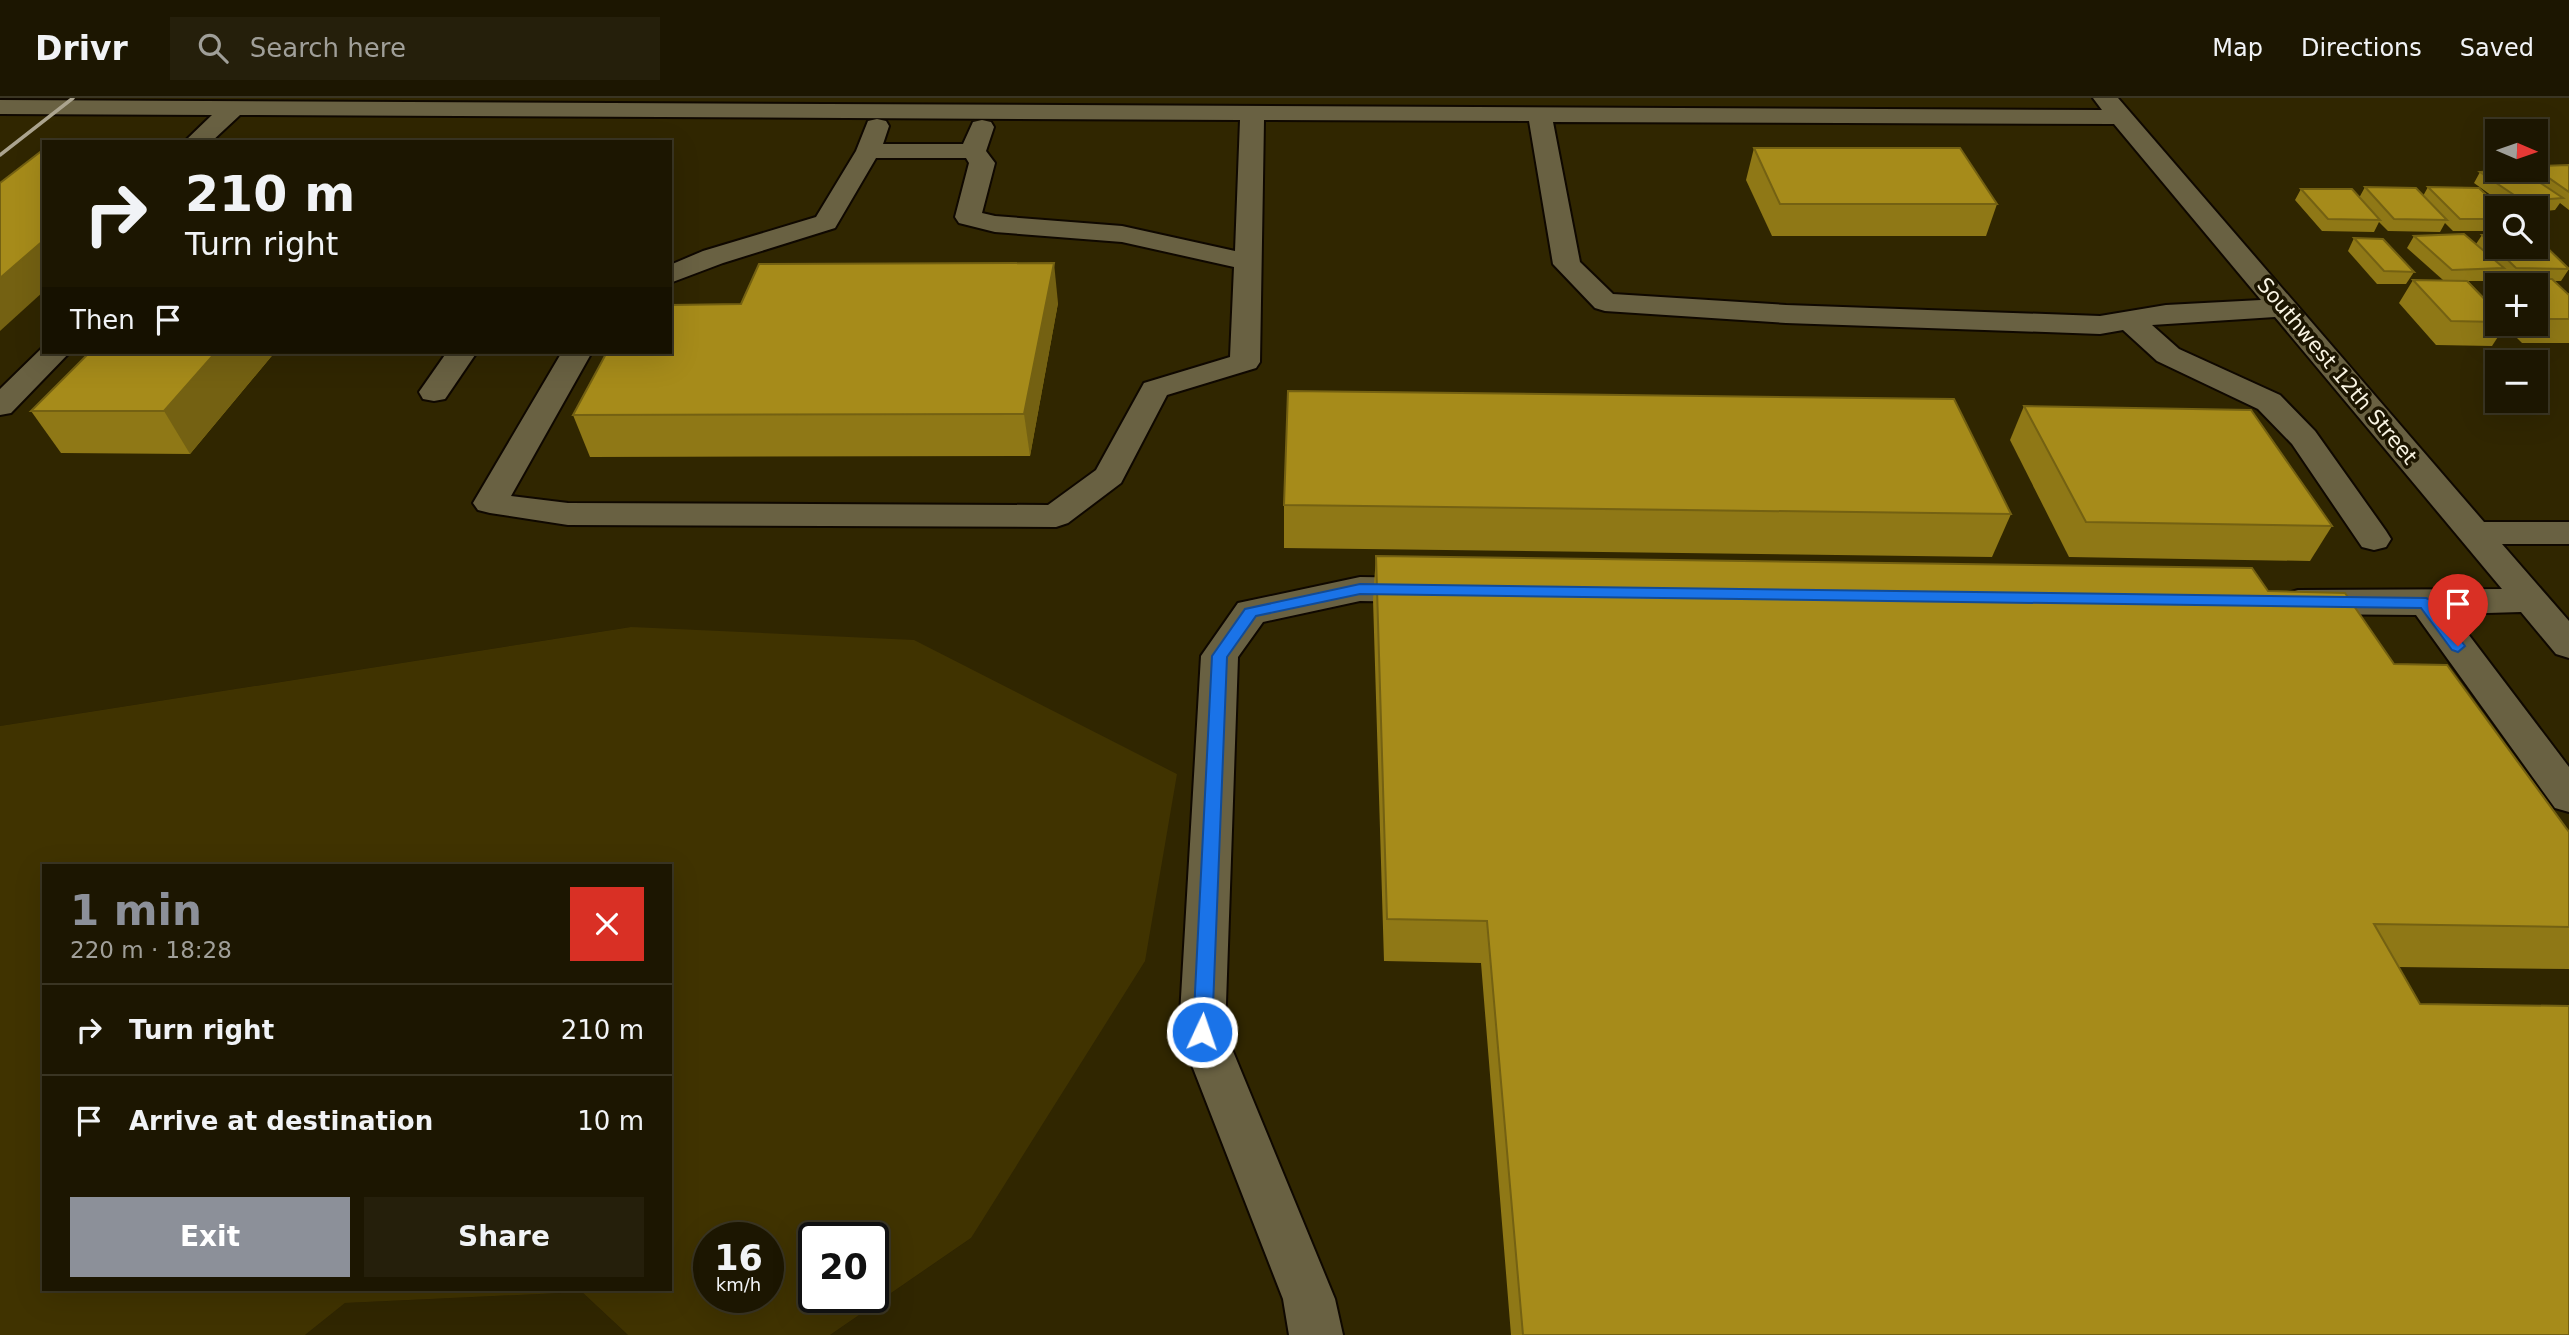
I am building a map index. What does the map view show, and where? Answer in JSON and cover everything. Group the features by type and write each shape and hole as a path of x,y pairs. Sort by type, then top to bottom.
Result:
{"street":[{"path":"0,107 1540,114 2113,107"},
{"name":"Southwest 12th Street","path":"2113,107 2569,645"},
{"path":"198,140 234,108"},
{"path":"612,131 626,110"},
{"path":"672,274 713,257 826,222 867,150 883,111"},
{"path":"973,151 987,112"},
{"path":"577,354 490,503 568,514 1056,516 1109,476 1155,389 1245,362 1252,113"},
{"path":"1540,114 1567,264 1605,302 1786,314 2100,326 2166,314 2282,307"},
{"path":"867,150 973,151"},
{"path":"973,151 982,163 968,217 995,224 1122,234 1249,262"},
{"path":"2129,320 2168,355 2269,402 2304,438 2374,539"},
{"path":"0,406 53,354"},
{"path":"434,392 461,354"},
{"path":"2474,533 2569,533"},
{"path":"1316,1335 1309,1299 1202,1032 1220,656 1251,612 1360,589 1458,590"},
{"path":"2262,601 2426,603 2531,600"},
{"path":"2426,603 2569,797"}],"shaded area":[{"path":"0,98 2569,98 2569,1335 830,1335 862,1313 889,1313 889,1294 971,1238 1177,774 1062,717 631,627 0,726"},
{"path":"631,627 914,640 1177,774 1145,961 971,1238 889,1294 889,1222 798,1222 798,1313 862,1313 830,1335 628,1335 582,1292 345,1303 305,1335 0,1335 0,726"},
{"path":"582,1292 628,1335 305,1335 345,1303"}],"building":[{"path":"1754,148 1960,148 1997,204 1780,204"},
{"path":"42,151 42,242 0,278 0,183"},
{"path":"2569,165 2569,192 2548,177 2548,166"},
{"path":"2495,182 2539,182 2563,198 2548,199 2548,196 2516,196"},
{"path":"2365,187 2416,188 2447,220 2394,219"},
{"path":"2428,187 2479,188 2487,196 2485,196 2485,219 2460,219"},
{"path":"2301,189 2352,189 2380,220 2328,219"},
{"path":"2464,234 2485,252 2485,259 2493,259 2504,268 2452,270 2414,236"},
{"path":"2354,238 2383,239 2414,272 2384,271"},
{"path":"2548,249 2569,269 2516,268 2507,259 2548,259"},
{"path":"1054,263 1024,414 573,415 606,354 672,354 672,305 741,304 759,264"},
{"path":"2548,279 2552,279 2569,295 2569,319 2548,319"},
{"path":"2413,280 2467,281 2485,300 2485,322 2451,321"},
{"path":"88,354 214,354 164,411 31,411"},
{"path":"1288,391 1954,399 2011,514 1284,505"},
{"path":"2024,406 2251,410 2332,526 2086,522"},
{"path":"1376,556 2252,568 2268,591 2345,593 2394,664 2447,665 2569,832 2569,927 2374,924 2420,1004 2569,1006 2569,1335 1523,1335 1487,921 1387,919"}],"railway":[{"path":"0,155 73,98"}],"route":[{"path":"1202,1032 1220,656 1251,612 1360,589 2426,603 2458,646"}]}
